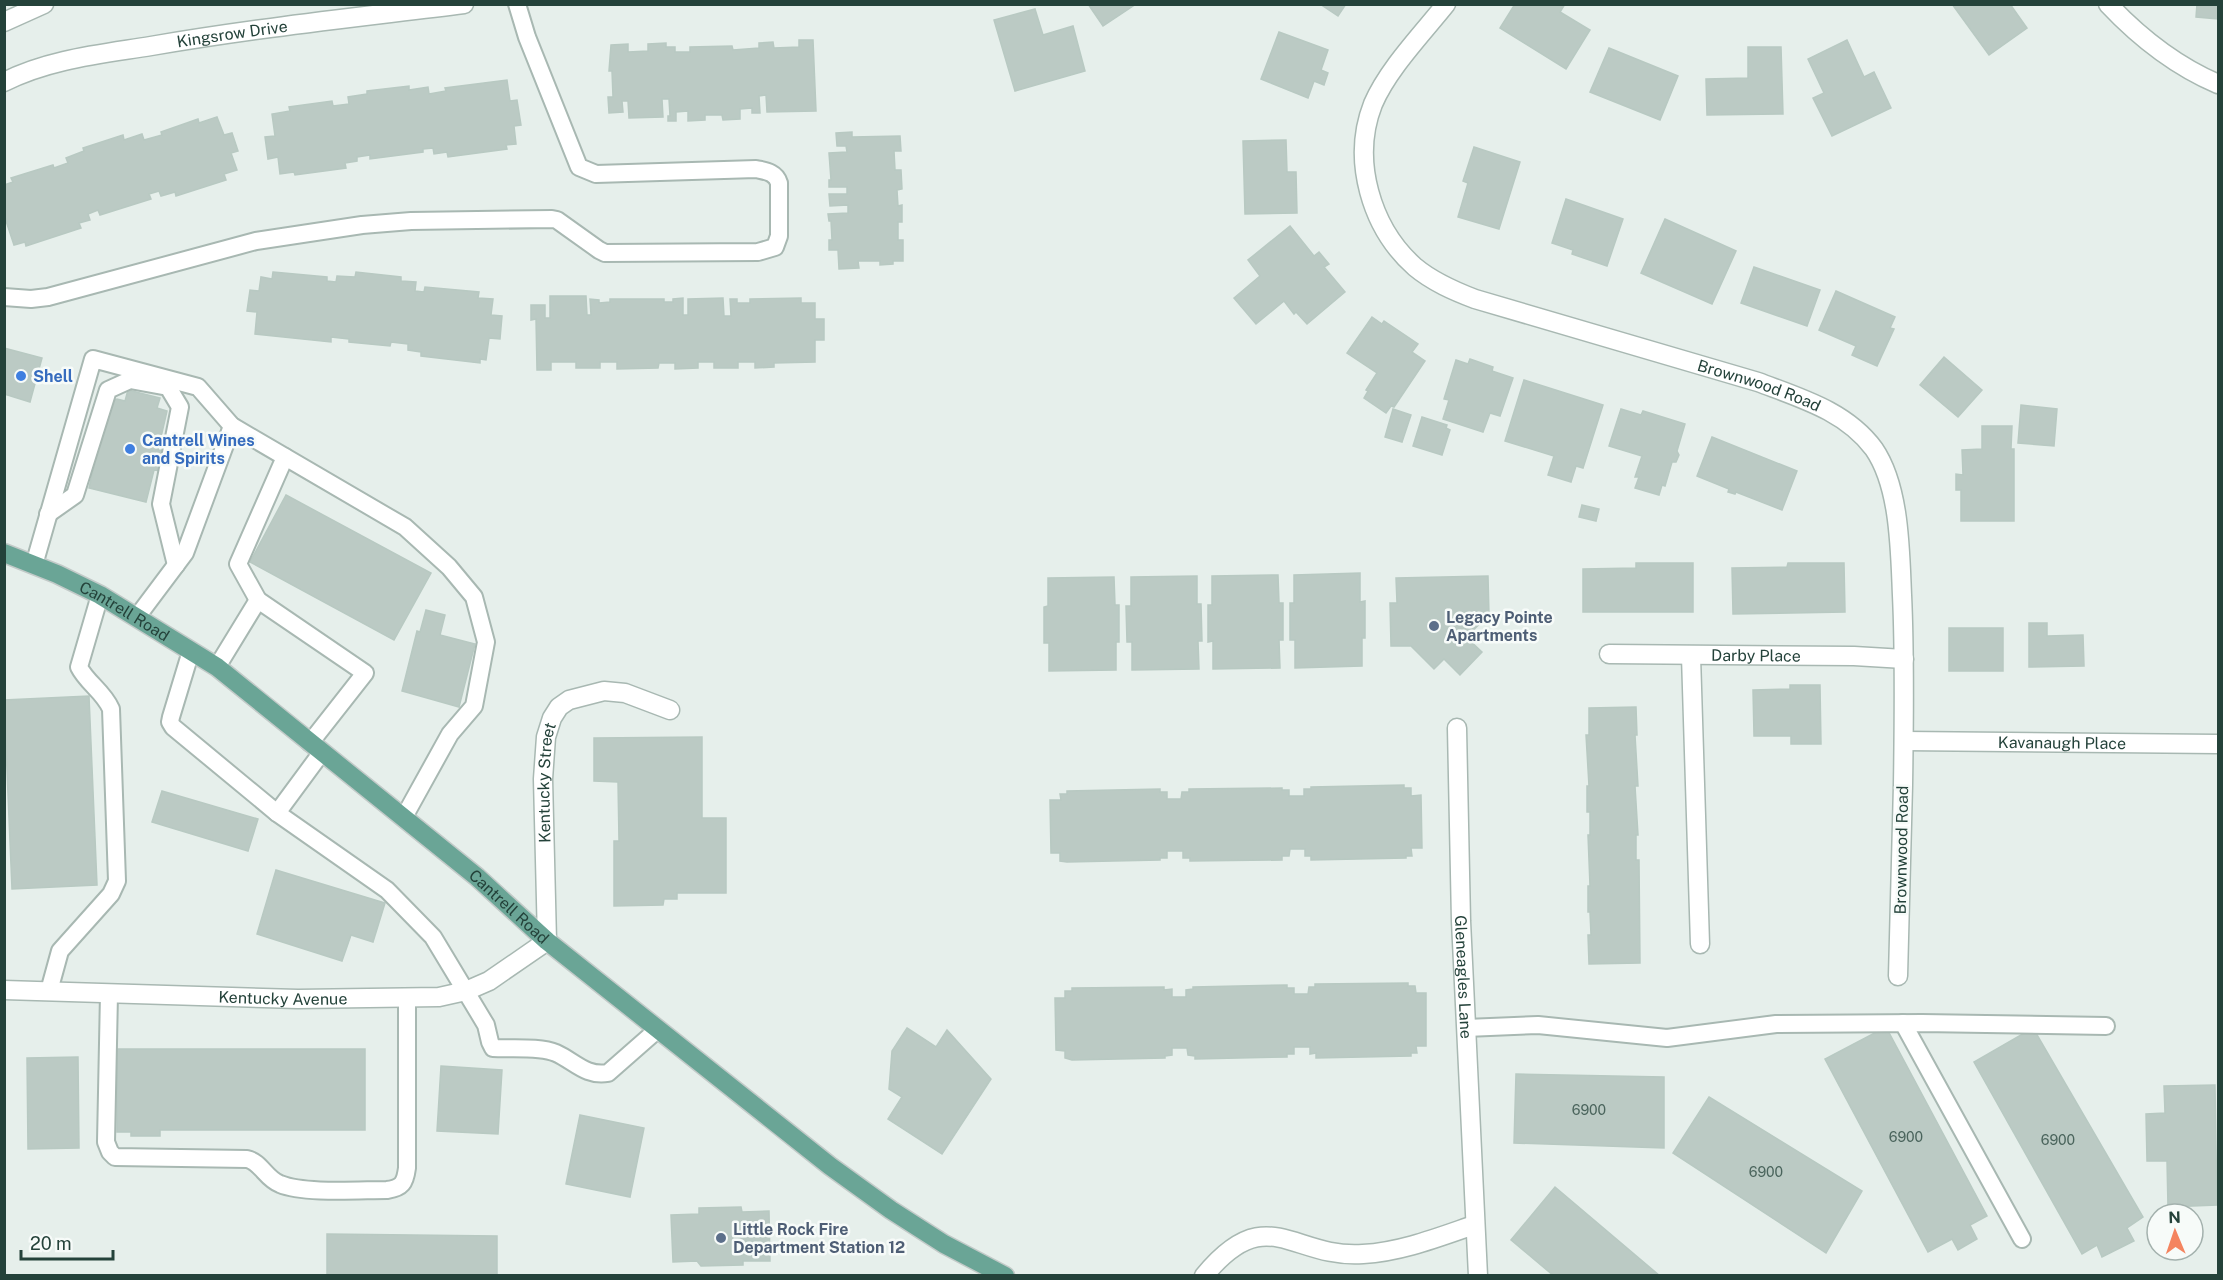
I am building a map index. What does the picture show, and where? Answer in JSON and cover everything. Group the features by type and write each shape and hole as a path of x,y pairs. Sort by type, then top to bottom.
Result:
{"main road":[{"name":"Cantrell Road","path":"4,552 100,595 217,667 477,877 547,941 830,1166 891,1210 944,1244 1005,1275"}],"street":[{"path":"4,22 44,4"},
{"name":"Kingsrow Drive","path":"4,82 44,67 79,58 166,43 464,4"},
{"name":"Brownwood Road","path":"1446,4 1387,81 1373,104 1370,118 1365,150 1367,183 1385,230 1398,249 1416,267 1440,284 1457,292 1590,334 1758,382 1801,398 1840,417 1860,432 1875,452 1889,481 1897,517 1904,659 1898,976"},
{"path":"2108,4 2150,44 2177,63 2218,84"},
{"name":"Darby Place","path":"1609,654 1854,656 1904,659"},
{"path":"1691,656 1700,944"},
{"name":"Kentucky Street","path":"547,941 543,779 546,737 552,718 559,707 569,700 604,692 625,693 670,710"},
{"name":"Gleneagles Lane","path":"1457,728 1466,1028 1478,1275"},
{"name":"Kavanaugh Place","path":"1904,741 2218,744"},
{"name":"Kentucky Avenue","path":"4,990 298,999 439,997 466,992 489,981 547,941"},
{"path":"1204,1275 1220,1256 1240,1243 1260,1236 1282,1237 1330,1252 1362,1254 1409,1246 1474,1225"}],"lane":[{"path":"4,297 31,299 48,297 256,241 362,225 411,221 552,219 557,220 605,253 758,252 775,247 779,236 779,183 770,172 756,169 596,174 579,167 527,37 517,4"},
{"path":"34,565 93,359 198,387 232,426 405,527 449,567 474,597 486,642 474,706 450,734 404,817"},
{"path":"48,514 75,495 108,390 130,380 168,387 180,407 161,504 176,565"},
{"path":"137,616 185,553 232,426"},
{"path":"277,813 316,747 365,673 258,600 237,564 285,457"},
{"path":"49,991 60,951 111,894 117,881 111,709 102,692 79,668 100,595"},
{"path":"217,667 258,600"},
{"path":"191,651 170,722 177,732 277,813 387,890 433,937 489,1029 490,1042 494,1048 550,1051 589,1073 608,1073 657,1030"},
{"path":"109,994 106,1142 115,1157 247,1159 255,1162 275,1182 291,1188 387,1190 398,1189 404,1184 407,1168 407,998"},
{"path":"1903,1023 2022,1239"},
{"path":"1466,1028 1538,1025 1667,1038 1776,1024 2106,1026"}],"building":[{"path":"1088,4 1136,4 1103,26"},
{"path":"1320,4 1346,4 1338,16"},
{"path":"1515,4 1565,4 1560,12 1590,30 1566,69 1500,28"},
{"path":"1952,4 2010,4 2027,28 1989,55"},
{"path":"2197,4 2218,4 2218,19 2196,17"},
{"path":"1035,9 1043,35 1073,26 1085,71 1015,91 994,20"},
{"path":"1279,32 1328,50 1321,70 1328,73 1324,85 1314,81 1308,98 1261,79"},
{"path":"799,40 813,40 816,111 767,112 766,95 759,96 760,113 752,113 752,108 740,109 740,119 723,120 722,115 705,115 705,120 688,121 688,111 676,112 676,121 668,121 669,99 662,99 663,117 629,118 628,101 622,101 623,112 609,113 608,97 613,97 612,71 609,71 611,45 628,44 628,52 648,51 648,44 666,43 666,47 675,47 675,52 690,52 690,47 732,46 733,50 759,48 759,43 773,42 774,48 799,47"},
{"path":"1847,40 1864,77 1874,72 1891,108 1832,136 1813,98 1824,93 1808,59"},
{"path":"1748,47 1781,47 1783,114 1707,115 1706,79 1748,78"},
{"path":"1609,48 1678,76 1660,120 1590,92"},
{"path":"507,80 510,101 517,100 521,125 514,126 516,144 506,145 507,149 448,157 447,152 434,154 433,148 423,149 423,152 370,159 370,155 357,157 357,161 345,163 346,168 295,175 294,172 280,174 278,157 268,159 265,137 275,136 272,114 290,111 289,107 332,101 333,106 349,104 348,97 367,94 367,91 409,86 409,90 428,87 429,94 446,91 445,88"},
{"path":"217,117 224,135 232,133 238,151 231,153 237,170 224,174 226,180 176,196 175,192 161,196 159,191 149,194 151,199 100,215 98,210 88,214 90,220 79,223 81,228 26,246 25,242 14,245 4,215 4,185 13,182 11,178 53,165 54,168 68,163 66,158 84,151 83,148 123,135 124,140 142,134 144,140 162,135 161,132 198,119 199,123"},
{"path":"852,132 852,137 900,136 901,151 894,151 895,170 901,170 902,189 897,190 898,206 902,205 902,222 898,222 898,240 903,240 903,261 880,265 880,261 858,261 859,268 839,269 838,250 829,250 829,240 832,240 831,221 829,221 828,214 848,213 848,205 830,206 829,194 847,194 847,187 829,187 829,180 831,180 829,153 847,152 846,146 837,146 836,133"},
{"path":"1286,140 1287,172 1296,172 1297,213 1245,214 1243,141"},
{"path":"1474,147 1520,162 1499,229 1458,217 1468,183 1463,181"},
{"path":"1566,199 1623,219 1607,266 1572,254 1573,250 1552,243"},
{"path":"1665,219 1736,251 1712,304 1641,273"},
{"path":"1290,226 1314,256 1319,252 1329,264 1324,267 1345,292 1307,324 1296,312 1294,314 1284,301 1256,324 1234,298 1260,276 1248,260"},
{"path":"1754,267 1820,290 1807,326 1741,303"},
{"path":"273,272 327,277 327,281 336,282 337,276 355,277 356,272 401,277 401,281 416,282 415,291 424,292 425,287 479,292 478,298 493,299 491,315 502,316 500,339 489,338 486,360 480,359 480,363 421,356 421,352 408,350 408,344 391,342 390,346 349,342 349,339 331,337 331,342 255,334 257,312 247,311 250,290 259,291 261,277 272,279"},
{"path":"1836,291 1895,317 1890,328 1894,329 1877,366 1852,355 1856,346 1819,330"},
{"path":"550,296 586,296 587,315 591,315 590,299 599,300 599,303 610,302 610,299 664,299 664,302 673,302 673,299 683,298 683,315 688,315 688,299 723,298 724,316 731,316 730,299 737,299 737,303 750,303 750,299 801,298 801,303 815,303 815,319 824,319 824,340 815,340 815,362 774,363 774,367 755,368 755,362 738,362 738,368 714,368 714,362 698,362 698,368 675,369 675,363 659,363 658,368 617,369 617,362 600,362 600,368 576,368 576,362 551,362 551,370 537,370 536,319 531,320 531,305 545,305 545,318 550,318"},
{"path":"1372,317 1382,324 1384,321 1418,344 1412,352 1425,361 1394,407 1391,406 1386,413 1364,398 1368,391 1366,390 1377,373 1347,353"},
{"name":"Shell","path":"4,348 42,358 30,402 4,394"},
{"path":"1944,357 1982,390 1958,417 1920,385"},
{"path":"1470,359 1493,367 1492,371 1513,378 1500,416 1490,413 1483,432 1443,419 1449,400 1444,399 1456,360 1468,364"},
{"path":"1524,380 1603,405 1583,468 1576,466 1571,482 1548,475 1554,456 1505,441"},
{"path":"128,390 160,398 157,408 167,411 158,450 165,451 161,471 154,470 146,502 89,488 108,403 117,399 125,401"},
{"path":"2021,405 2057,409 2054,446 2018,443"},
{"path":"1393,409 1411,415 1402,442 1385,437"},
{"path":"1621,409 1641,415 1643,411 1685,424 1677,451 1679,455 1676,462 1672,462 1665,486 1662,485 1659,495 1635,488 1639,477 1635,477 1642,456 1609,446"},
{"path":"1422,417 1447,425 1446,428 1450,430 1442,455 1413,446"},
{"path":"1982,426 2012,426 2014,521 1961,521 1961,490 1956,490 1956,474 1963,475 1962,450 1982,449"},
{"path":"1712,437 1797,471 1782,510 1736,492 1735,494 1728,492 1729,489 1697,476"},
{"path":"286,495 431,573 394,640 250,562"},
{"path":"1582,505 1599,509 1596,521 1579,517"},
{"path":"1636,563 1693,563 1693,612 1583,612 1583,569 1636,568"},
{"path":"1788,563 1844,563 1845,612 1733,614 1732,568 1787,567"},
{"path":"1360,573 1360,602 1365,601 1362,666 1295,668 1295,640 1290,640 1290,603 1294,603 1294,575"},
{"path":"1278,575 1279,603 1283,603 1283,640 1279,640 1280,668 1213,669 1213,641 1208,642 1208,605 1212,605 1212,576"},
{"path":"1197,576 1197,604 1201,604 1202,641 1198,641 1199,669 1132,670 1132,642 1127,642 1126,606 1131,606 1131,577"},
{"name":"Legacy Pointe Apartments","path":"1488,576 1489,615 1466,637 1482,652 1460,675 1444,659 1434,669 1411,646 1391,646 1390,603 1397,603 1396,578"},
{"path":"1114,577 1115,605 1119,605 1116,670 1049,671 1049,643 1044,643 1044,607 1048,606 1048,578"},
{"path":"426,610 445,615 440,635 475,644 459,707 402,691 417,631 420,632"},
{"path":"2029,623 2047,623 2047,636 2083,635 2084,666 2029,667"},
{"path":"1949,628 2003,628 2003,671 1949,671"},
{"path":"1790,685 1820,685 1821,744 1791,744 1791,736 1754,736 1753,690 1790,689"},
{"path":"89,696 97,885 12,889 4,700"},
{"path":"1636,707 1638,786 1635,786 1638,835 1636,835 1636,860 1639,860 1640,963 1589,964 1588,935 1591,935 1590,912 1588,912 1588,886 1590,886 1588,835 1590,835 1590,812 1587,812 1587,786 1589,786 1586,735 1589,735 1589,708"},
{"path":"702,737 702,818 726,818 726,893 677,893 677,899 664,899 663,905 614,906 614,841 619,841 618,782 594,781 594,738"},
{"path":"1404,785 1404,788 1411,788 1411,796 1421,795 1422,848 1411,848 1412,856 1406,856 1406,858 1311,860 1311,856 1305,856 1305,849 1290,849 1289,856 1282,856 1282,860 1190,861 1190,858 1183,858 1183,851 1167,851 1167,858 1160,858 1160,860 1067,862 1060,861 1060,853 1051,853 1050,800 1061,800 1060,794 1067,794 1067,791 1160,789 1160,792 1167,792 1167,799 1181,799 1182,792 1189,792 1189,789 1282,788 1282,790 1289,790 1289,796 1304,796 1304,789 1311,789 1311,787"},
{"path":"162,791 258,819 248,851 152,822"},
{"path":"276,870 385,903 373,942 351,935 342,961 257,934"},
{"path":"1408,983 1408,986 1415,986 1416,993 1426,993 1426,1046 1416,1046 1417,1053 1411,1053 1411,1056 1316,1058 1316,1053 1310,1054 1310,1047 1294,1047 1294,1054 1287,1054 1287,1057 1195,1059 1195,1056 1188,1055 1187,1048 1172,1048 1172,1055 1165,1056 1165,1058 1072,1060 1065,1058 1065,1051 1056,1050 1055,998 1065,998 1065,991 1072,991 1072,988 1164,987 1164,990 1172,989 1172,997 1186,997 1186,990 1193,989 1193,987 1287,985 1287,988 1294,988 1294,994 1308,994 1309,987 1315,987 1315,984"},
{"path":"1886,1027 1987,1216 1970,1225 1977,1239 1958,1250 1952,1239 1928,1252 1825,1059"},
{"path":"907,1028 936,1047 947,1030 991,1079 942,1154 888,1119 902,1097 889,1089 892,1051"},
{"path":"2033,1028 2143,1217 2127,1228 2134,1241 2102,1257 2097,1245 2082,1254 1974,1062"},
{"path":"117,1049 365,1049 365,1130 160,1130 160,1136 131,1136 131,1132 117,1132"},
{"path":"78,1057 79,1148 28,1149 27,1058"},
{"path":"441,1066 502,1070 498,1134 437,1131"},
{"path":"1516,1074 1664,1077 1664,1148 1514,1143"},
{"path":"2215,1085 2217,1205 2205,1205 2205,1202 2168,1202 2167,1161 2147,1161 2146,1114 2165,1113 2164,1086"},
{"path":"1709,1097 1862,1191 1826,1253 1673,1153"},
{"path":"580,1115 644,1128 630,1197 566,1184"},
{"path":"1555,1187 1660,1276 1554,1276 1511,1240"},
{"name":"Little Rock Fire Department Station 12","path":"741,1207 742,1212 769,1211 770,1261 743,1261 743,1265 701,1266 697,1261 673,1262 671,1215 699,1214 699,1208"},
{"path":"327,1234 497,1236 497,1276 327,1276"}],"place":[{"name":"Shell","path":"21,376"},
{"name":"Cantrell Wines and Spirits","path":"130,449"},
{"name":"Legacy Pointe Apartments","path":"1434,626"},
{"name":"Little Rock Fire Department Station 12","path":"721,1238"}]}
